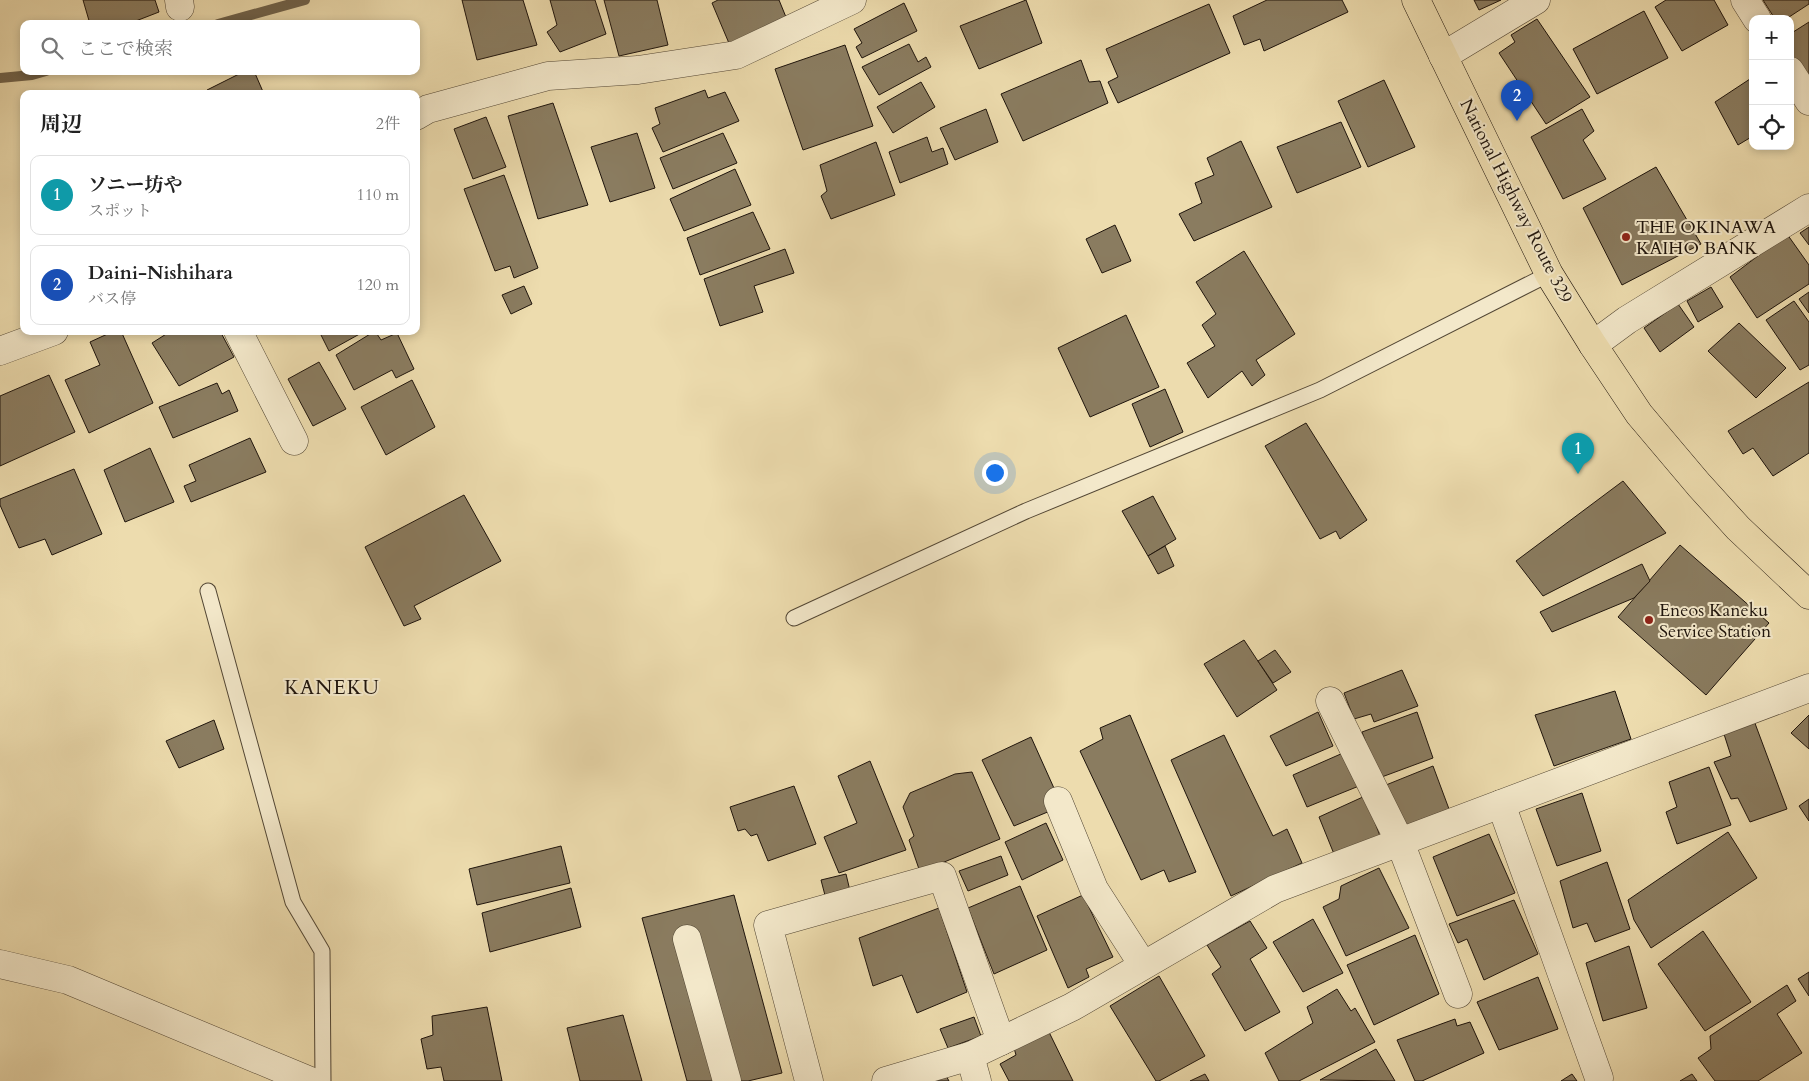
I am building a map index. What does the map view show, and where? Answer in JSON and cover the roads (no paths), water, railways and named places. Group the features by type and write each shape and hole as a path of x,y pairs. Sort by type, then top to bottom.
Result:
{"highway":[{"name":"National Highway Route 329","path":"1416,0 1549,274 1593,345 1639,414 1699,485 1738,528 1809,595"}],"street":[{"path":"420,114 428,109 548,76 638,70 736,55 852,0"},
{"path":"1443,56 1536,0"},
{"path":"1745,0 1754,15"},
{"path":"1794,77 1809,101"},
{"path":"1593,345 1627,320 1809,208"},
{"path":"0,351 43,335"},
{"path":"240,335 294,441"},
{"path":"886,1081 973,1069 1001,1041 1072,1007 1275,889 1809,688"},
{"path":"1330,701 1400,842 1458,994"},
{"path":"1058,800 1094,888 1143,965"},
{"path":"1502,804 1599,1078"},
{"path":"809,1081 768,925 942,876 1001,1041"},
{"path":"687,939 727,1081"},
{"path":"0,964 68,980 310,1081"}],"lane":[{"path":"794,618 1026,511 1320,390 1549,274"},
{"path":"208,591 294,902 322,951 323,1081"}],"waterway":[{"path":"232,20 305,0"},
{"path":"0,78 32,75"}],"place":[{"name":"Daini-Nishihara","path":"1517,121"},
{"name":"THE OKINAWA KAIHO BANK","path":"1626,237"},
{"name":"ソニー坊や","path":"1578,474"},
{"name":"Eneos Kaneku Service Station","path":"1649,620"}],"district":[{"name":"KANEKU","path":"332,687"}]}
